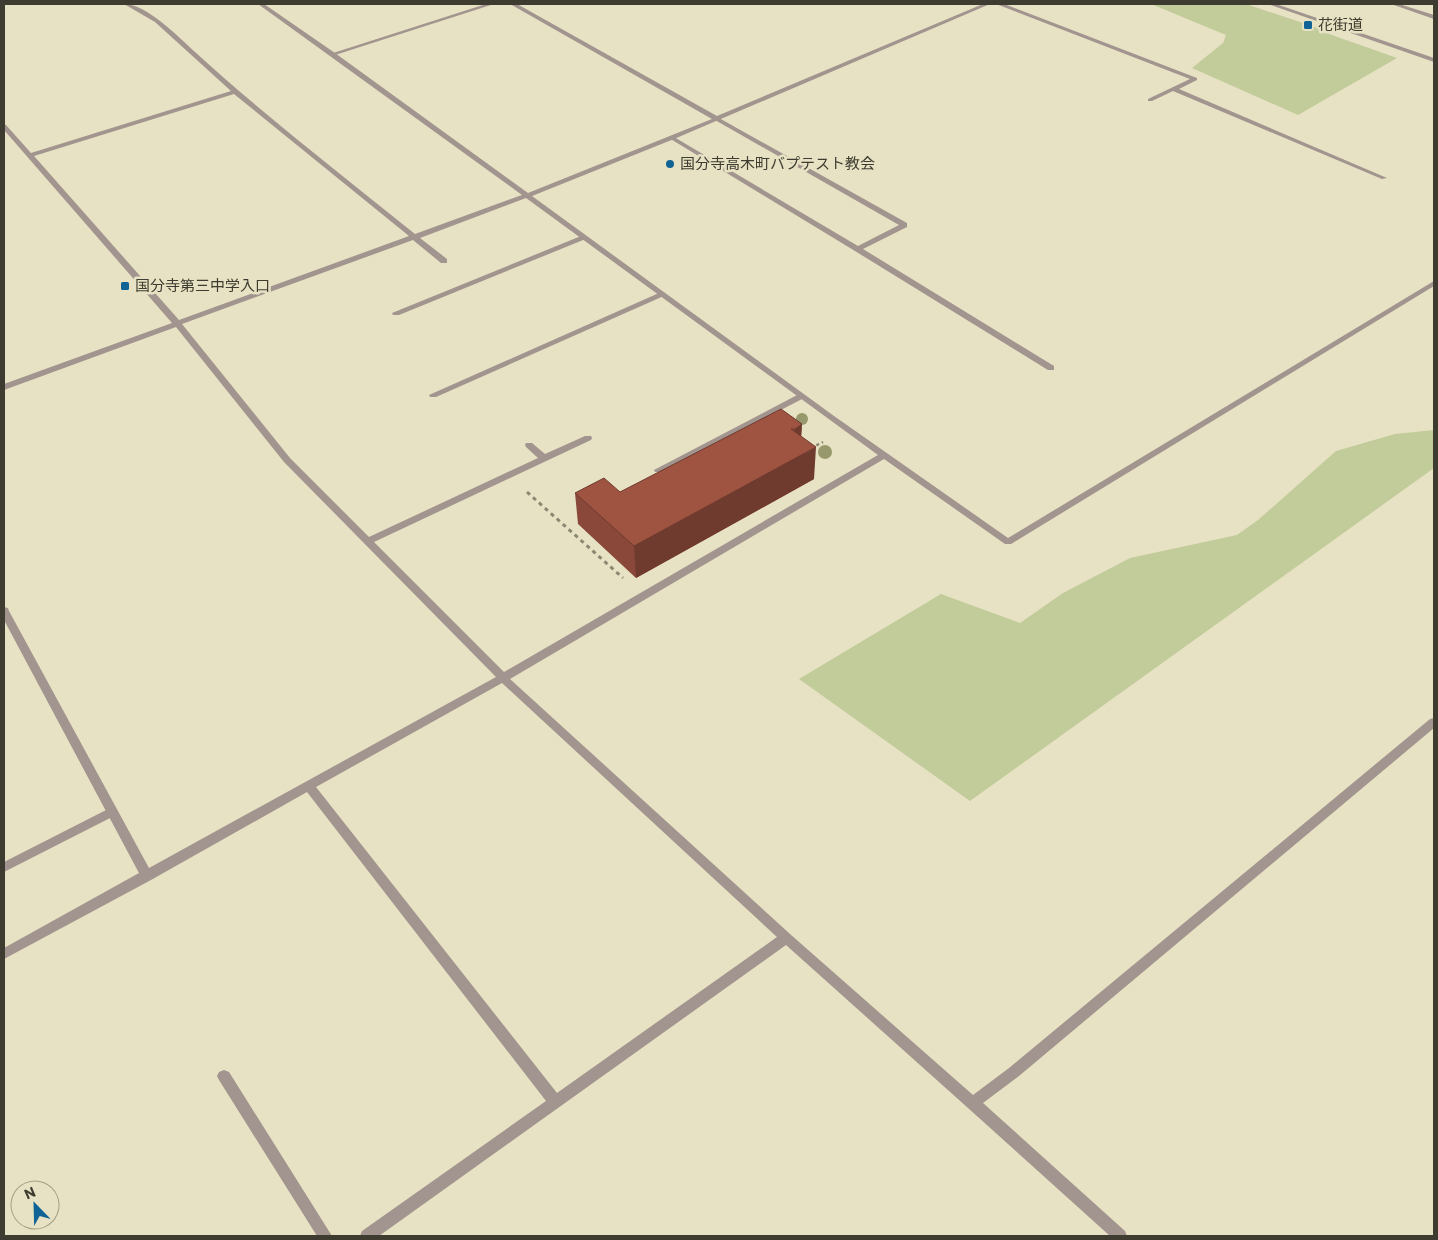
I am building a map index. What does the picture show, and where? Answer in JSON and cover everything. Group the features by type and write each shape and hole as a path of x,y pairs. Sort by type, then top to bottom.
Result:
{"street":[{"path":"127,4 157,21 235,92 444,261"},
{"path":"261,4 333,54 801,396 1008,542 1434,283"},
{"path":"333,54 491,4"},
{"path":"513,4 904,225 858,249"},
{"path":"4,387 526,196 672,138 987,4"},
{"path":"999,4 1195,79 1150,100"},
{"path":"1271,4 1434,60"},
{"path":"1394,4 1434,17"},
{"path":"1173,89 1384,178"},
{"path":"29,156 235,92"},
{"path":"4,126 8,138 29,156 177,323 286,460 503,678 786,938 1120,1236"},
{"path":"672,138 858,249 1051,368"},
{"path":"396,313 584,238"},
{"path":"433,395 662,295"},
{"path":"658,470 801,396"},
{"path":"368,542 588,438"},
{"path":"529,445 544,458"},
{"path":"4,954 503,678 884,455"},
{"path":"4,611 147,876"},
{"path":"973,1103 1021,1066 1434,722"},
{"path":"309,786 556,1102"},
{"path":"4,867 112,812"},
{"path":"367,1236 786,938"},
{"path":"224,1076 325,1236"}],"path":[{"path":"807,451 827,440 821,436"},
{"path":"508,475 643,596"}],"green space":[{"path":"1151,4 1246,4 1330,32 1329,34 1397,58 1298,115 1192,68 1223,43 1226,35"},
{"path":"1434,430 1434,468 970,801 799,679 941,594 1020,623 1063,593 1130,558 1237,535 1258,520 1336,451 1395,434"}],"building":[{"path":"781,409 802,424 795,429 791,429 816,447 634,546 575,493 604,478 620,492"}],"place":[{"name":"花街道","path":"1308,25"},
{"name":"国分寺高木町バプテスト教会","path":"670,164"},
{"name":"国分寺第三中学入口","path":"125,286"}]}
